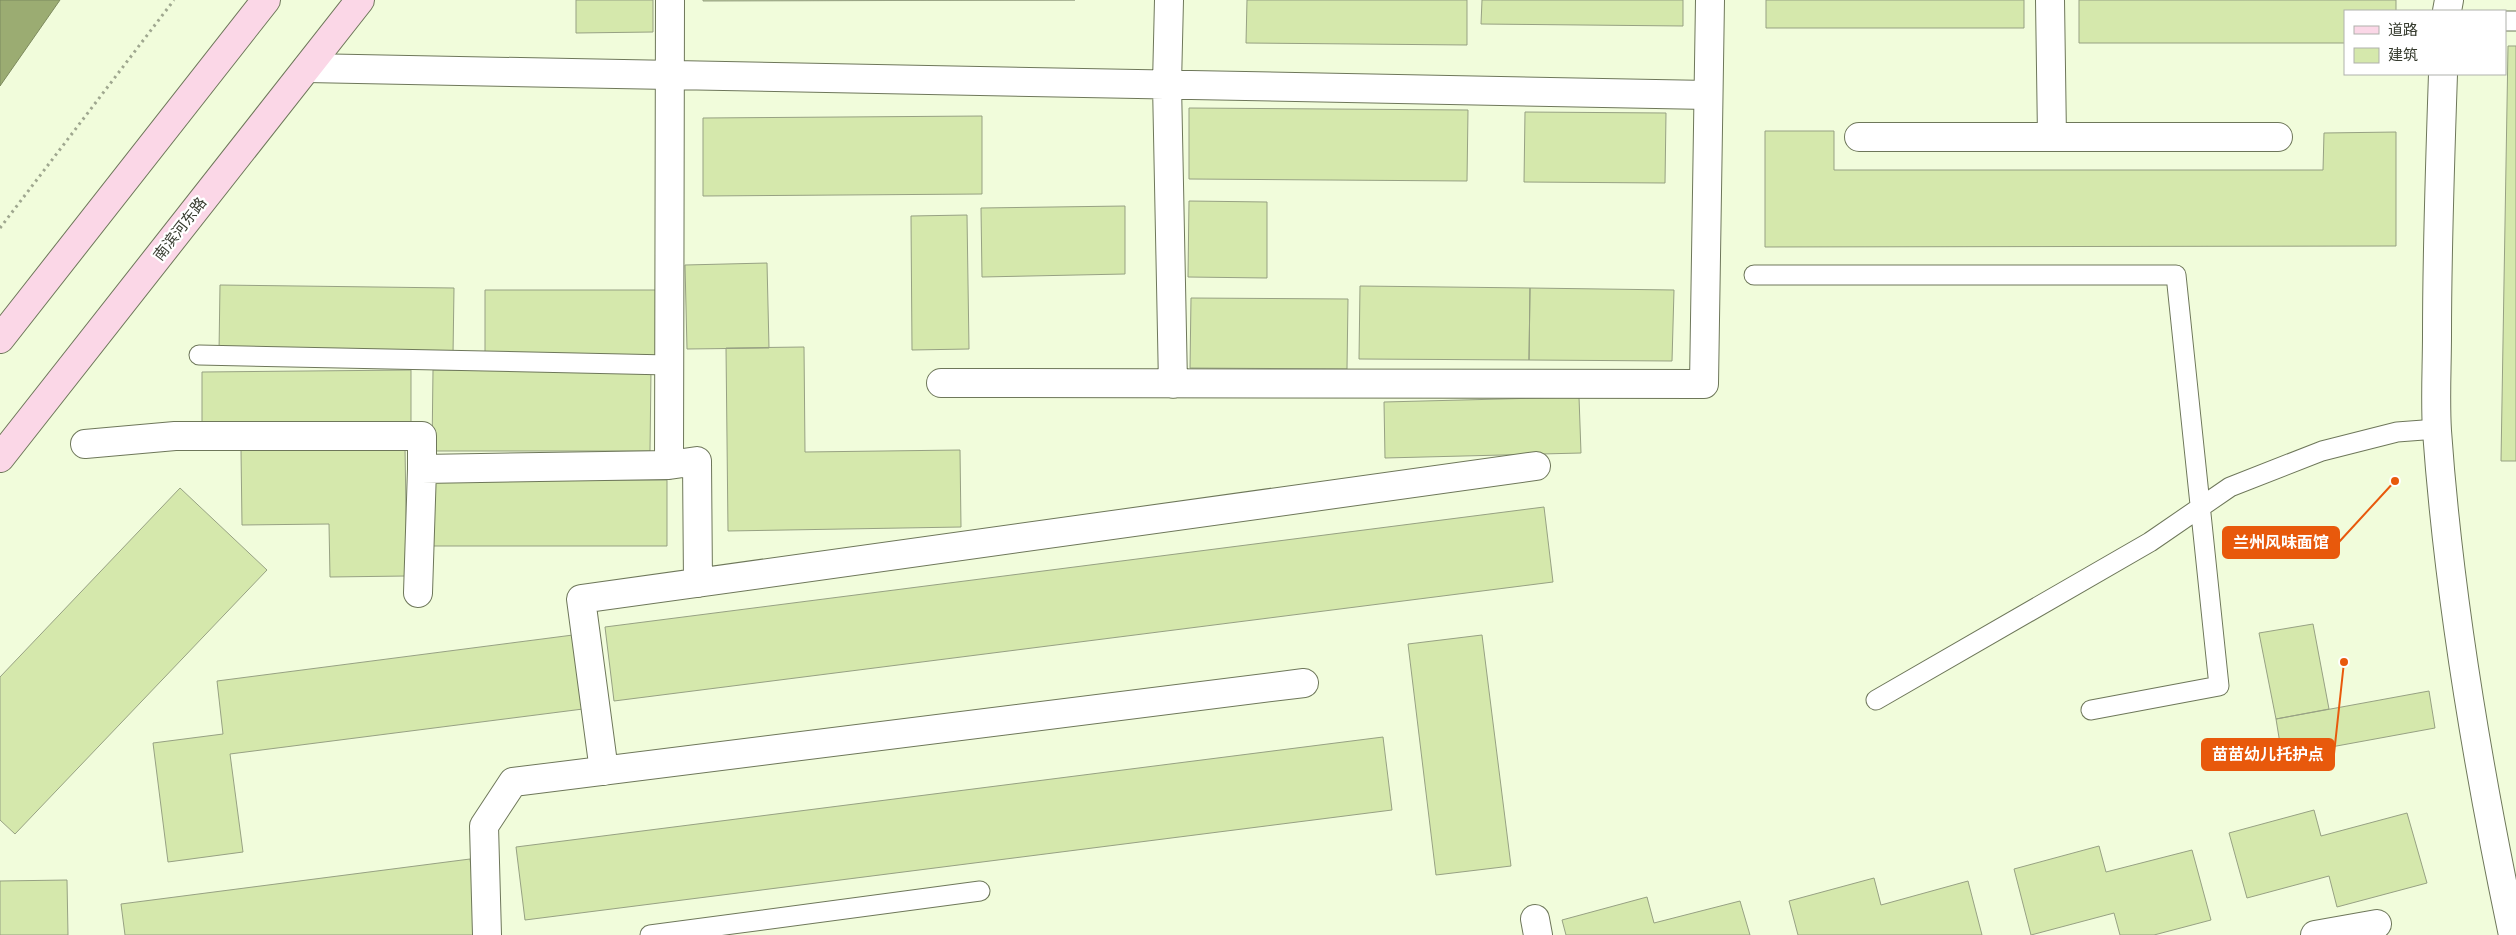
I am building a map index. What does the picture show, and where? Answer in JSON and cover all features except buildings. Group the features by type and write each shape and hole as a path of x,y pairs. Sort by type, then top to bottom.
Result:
{"main road":[{"path":"0,339 266,0"},
{"name":"南滨河东路","path":"0,458 360,0"}],"street":[{"path":"669,465 670,0"},
{"path":"1169,0 1167,84 1173,384"},
{"path":"941,383 1704,384 1710,0"},
{"path":"2050,0 2052,137"},
{"path":"307,68 1708,95"},
{"path":"2443,75 2437,249 2437,429 2451,570 2489,819 2513,935"},
{"path":"1859,137 2278,137"},
{"path":"85,444 175,436 422,436 418,593"},
{"path":"422,469 669,465 697,461 698,583"},
{"path":"604,771 581,600 1536,466"},
{"path":"487,935 484,826 513,782 1304,683"},
{"path":"2315,935 2377,924"}],"lane":[{"path":"1754,275 2176,276 2219,686 2091,710"},
{"path":"199,355 669,365"},
{"path":"1876,700 2150,542 2230,487 2322,450 2397,432 2437,429"},
{"path":"650,935 980,891"}],"path":[{"path":"0,228 174,0"}],"shaded area":[{"path":"0,0 60,0 0,86"}],"place":[{"name":"兰州风味面馆","path":"2395,481"},
{"name":"苗苗幼儿托护点","path":"2344,662"}]}
